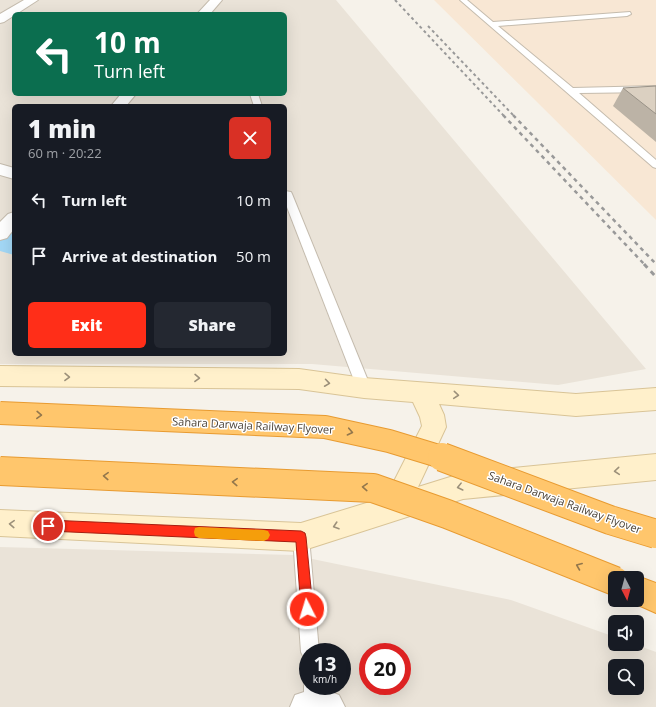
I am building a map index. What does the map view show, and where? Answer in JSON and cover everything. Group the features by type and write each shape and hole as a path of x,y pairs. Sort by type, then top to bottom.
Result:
{"highway":[{"name":"Sahara Darwaja Railway Flyover","path":"0,413 325,427 389,441 452,460 610,520 656,534"},
{"path":"0,471 373,488 447,514 608,577"},
{"path":"644,593 656,598"}],"street":[{"path":"0,18 32,0"},
{"path":"205,12 216,0"},
{"path":"120,104 127,96"},
{"path":"0,169 12,173"},
{"path":"0,233 12,220"},
{"path":"0,376 299,380 364,388 576,405 656,399"},
{"path":"395,507 434,427 432,415 420,392"},
{"path":"0,524 301,537 463,486 656,468"}],"lane":[{"path":"463,0 656,165"},
{"path":"490,24 627,14"},
{"path":"571,91 656,89"},
{"path":"287,195 364,388"},
{"path":"301,537 309,643"},
{"path":"309,697 320,698 332,702 335,707"}],"shaded area":[{"path":"0,0 336,0 646,369 558,385 312,364 0,364"},
{"path":"434,0 656,0 656,220"},
{"path":"0,547 293,555 511,600 608,635 608,651 644,651 644,648 656,652 656,707 0,707"}],"building":[{"path":"656,86 656,114 623,88"}],"waterway":[{"path":"0,236 12,240"}],"railway":[{"path":"395,0 504,116"},
{"path":"428,26 514,116"},
{"path":"503,115 645,265"},
{"path":"513,115 656,264"},
{"path":"644,264 656,277"}],"slow traffic":[{"path":"199,532 264,535"}],"route":[{"path":"48,526 301,537 307,609"}]}
